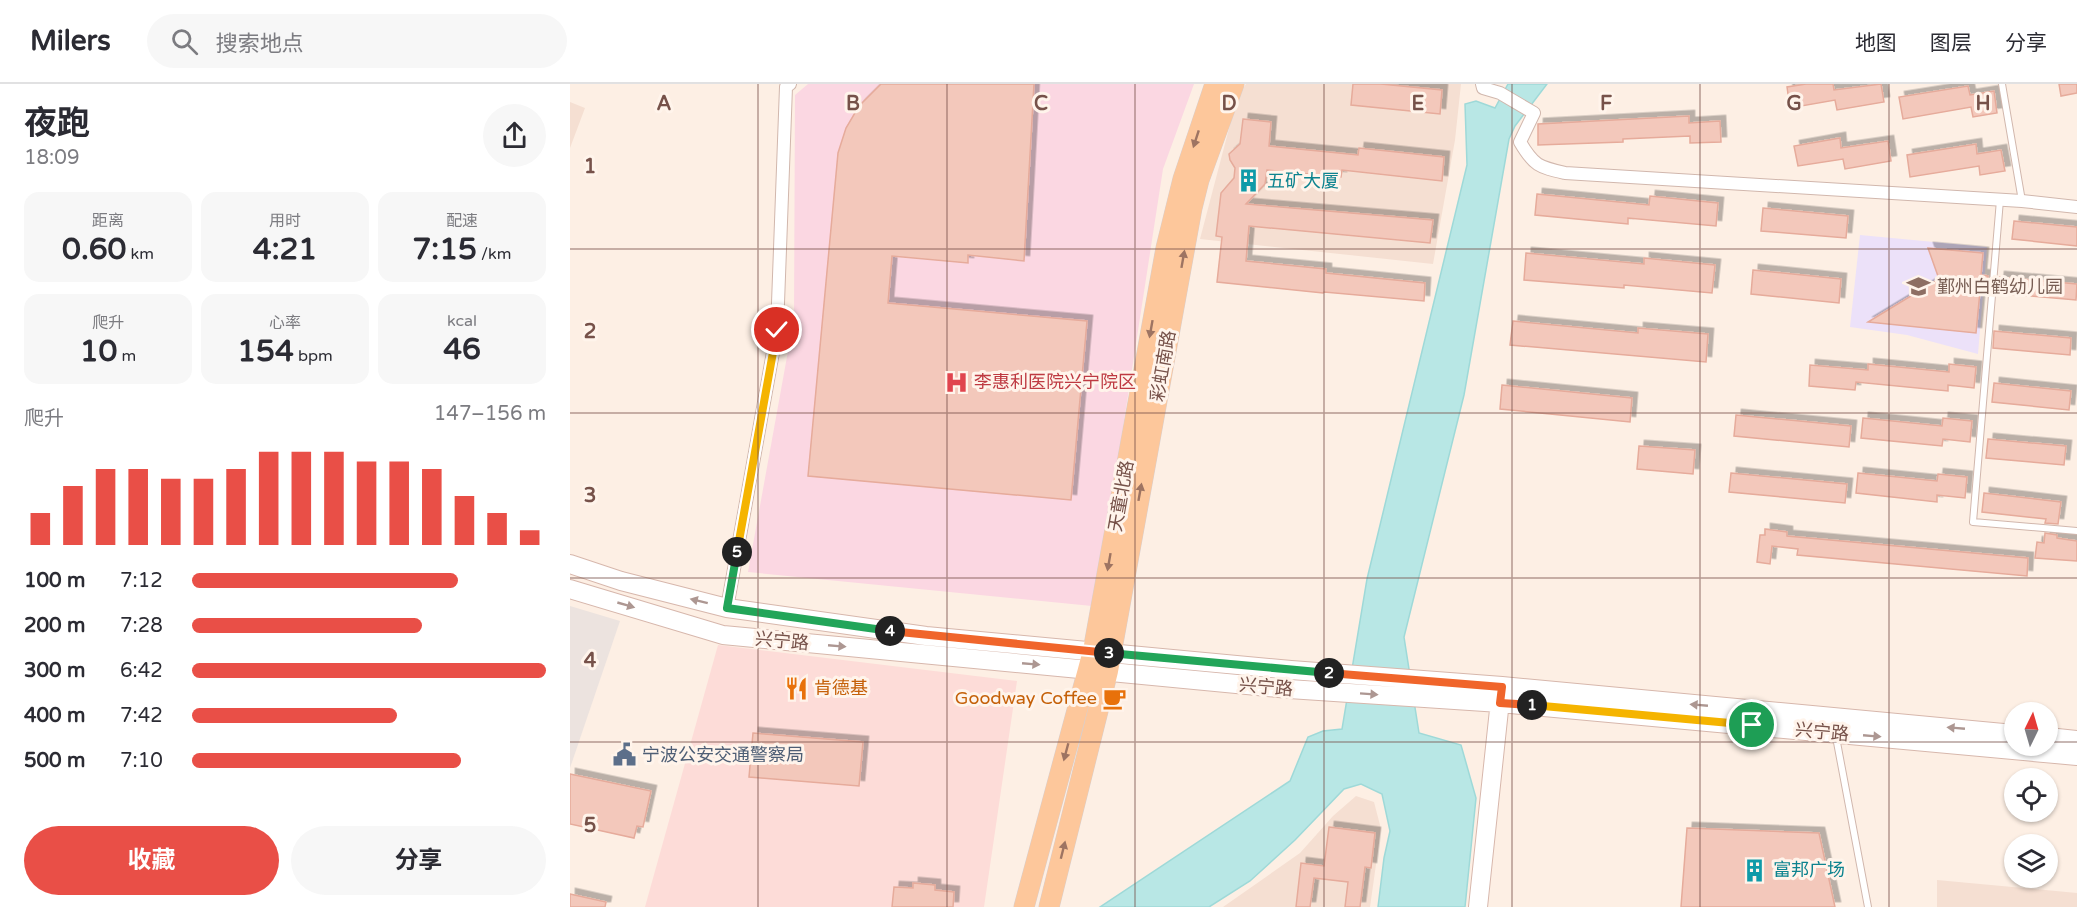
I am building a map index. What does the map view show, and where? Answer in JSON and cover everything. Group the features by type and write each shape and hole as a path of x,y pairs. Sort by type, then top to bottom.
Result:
{"main road":[{"name":"天童北路","path":"1049,907 1100,661 1166,248 1183,179 1215,84"},
{"name":"彩虹南路","path":"1100,661 1198,180 1234,84"},
{"name":"兴宁路","path":"570,564 621,581 727,608 1290,689 1501,695"},
{"name":"兴宁路","path":"570,589 723,635 1100,661 1291,670 1501,695 1834,725 2077,756"},
{"name":"天童北路","path":"1024,907 1100,661"},
{"path":"1478,907 1501,695"},
{"name":"兴宁路","path":"1834,725 2004,734"},
{"path":"2058,738 2077,740"}],"street":[{"path":"727,608 777,330 786,87 790,84"},
{"path":"1482,84 1483,88 1500,93 1534,113 1520,142 1530,159 1544,168 1565,173 2022,201 2077,207"}],"lane":[{"path":"2002,84 2022,201"},
{"path":"2000,200 1973,522 2077,531"},
{"path":"1834,725 1868,907"}],"shaded area":[{"name":"李惠利医院兴宁院区","path":"808,84 1194,84 1163,169 1120,447 1092,606 748,572 794,318 795,95"},
{"path":"1246,84 1461,84 1455,140 1433,264 1200,239 1237,98"},
{"path":"570,102 585,108 570,148"},
{"name":"鄞州白鹤幼儿园","path":"1860,235 1987,247 1978,354 1907,335 1850,327"},
{"path":"570,606 620,621 570,768"},
{"path":"718,645 1017,681 984,907 645,907"},
{"path":"1356,796 1374,802 1381,829 1370,907 1223,907 1300,853 1333,816"},
{"path":"1937,880 2077,893 2077,907 1937,907"}],"water":[{"path":"1508,84 1547,84 1515,126 1509,139 1464,395 1404,637 1419,733 1461,745 1476,798 1465,907 1378,907 1390,831 1382,794 1361,784 1344,789 1295,840 1250,881 1209,907 1100,907 1290,781 1308,737 1323,731 1342,729 1367,579 1467,165 1465,104 1476,101 1495,108"}],"building":[{"path":"881,84 1034,84 1024,261 968,255 968,263 892,256 888,303 1087,321 1071,500 808,476 838,153 846,128 859,106"},
{"path":"1353,84 1381,84 1442,90 1440,114 1351,105"},
{"path":"1833,84 1834,90 1881,84 1884,102 1837,110 1835,100 1790,108 1787,87"},
{"path":"2059,84 2077,84 2077,93 2061,96"},
{"path":"1968,86 1970,95 1994,91 1997,113 1973,117 1971,107 1903,119 1899,97"},
{"path":"1689,116 1689,123 1720,121 1721,142 1690,143 1690,136 1623,139 1623,142 1538,145 1538,124"},
{"path":"1243,119 1271,122 1269,146 1358,155 1359,148 1444,157 1442,181 1342,170 1341,177 1267,170 1265,184 1246,204 1433,220 1430,243 1249,226 1246,261 1326,269 1326,273 1425,283 1424,301 1217,282 1222,237 1216,236 1221,193 1234,178 1235,168 1229,154 1240,144"},
{"path":"1840,138 1841,148 1888,141 1891,161 1845,169 1843,159 1798,166 1794,146"},
{"path":"1976,144 1977,154 2001,150 2005,171 1980,175 1979,166 1910,177 1907,155"},
{"path":"1537,194 1649,205 1650,196 1718,203 1716,226 1628,218 1628,224 1535,215"},
{"path":"1763,208 1848,216 1846,238 1761,231"},
{"path":"2014,221 2077,227 2077,246 2012,239"},
{"path":"1928,248 1983,253 1981,275 1988,276 1987,292 1980,291 1976,333 1868,322 1939,279"},
{"path":"1526,253 1644,264 1644,258 1715,265 1712,293 1624,285 1624,288 1524,280"},
{"path":"1753,270 1841,279 1839,303 1751,294"},
{"path":"1999,277 2077,284 2076,300 1997,293"},
{"path":"1513,321 1638,333 1638,328 1708,334 1706,362 1510,345"},
{"path":"1994,331 2071,338 2070,355 1993,348"},
{"path":"1868,364 1949,372 1949,364 1976,367 1974,388 1948,385 1948,391 1856,382 1855,390 1809,386 1810,365 1868,370"},
{"path":"1994,383 2071,391 2069,410 1992,402"},
{"path":"1502,385 1632,398 1630,422 1500,409"},
{"path":"1736,415 1851,426 1849,447 1734,436"},
{"path":"1863,418 1942,426 1943,418 1972,421 1970,442 1943,439 1942,446 1861,438"},
{"path":"1988,439 2066,446 2064,465 1986,458"},
{"path":"1639,446 1695,450 1693,474 1637,469"},
{"path":"1731,473 1847,484 1845,503 1729,492"},
{"path":"1858,473 1937,481 1938,474 1967,477 1965,498 1937,495 1937,502 1856,493"},
{"path":"1984,493 2061,502 2058,524 2045,523 2046,519 1982,512"},
{"path":"1765,529 1787,532 1787,536 2028,558 2027,576 1797,555 1798,549 1772,546 1770,564 1757,562 1760,535 1765,535"},
{"path":"2045,533 2057,535 2057,538 2077,541 2077,561 2035,558 2037,542 2044,543"},
{"path":"753,733 863,742 859,786 749,777"},
{"path":"570,774 651,791 643,827 637,826 634,838 570,824"},
{"path":"1329,827 1375,833 1371,868 1365,867 1360,907 1345,907 1348,882 1314,878 1310,907 1296,907 1301,863 1324,866"},
{"name":"富邦广场","path":"1687,828 1819,833 1835,907 1681,907"},
{"path":"913,883 935,885 935,890 954,892 953,907 892,907 894,887 913,888"},
{"path":"570,894 606,902 605,907 570,907"}],"place":[{"name":"五矿大厦","path":"1249,181"},
{"name":"鄞州白鹤幼儿园","path":"1919,287"},
{"name":"李惠利医院兴宁院区","path":"956,382"},
{"name":"肯德基","path":"796,688"},
{"name":"Goodway Coffee","path":"1115,698"},
{"name":"宁波公安交通警察局","path":"624,755"},
{"name":"富邦广场","path":"1755,870"}],"route":[{"path":"777,330 727,608 926,636 1502,687 1500,703 1752,725"}]}
